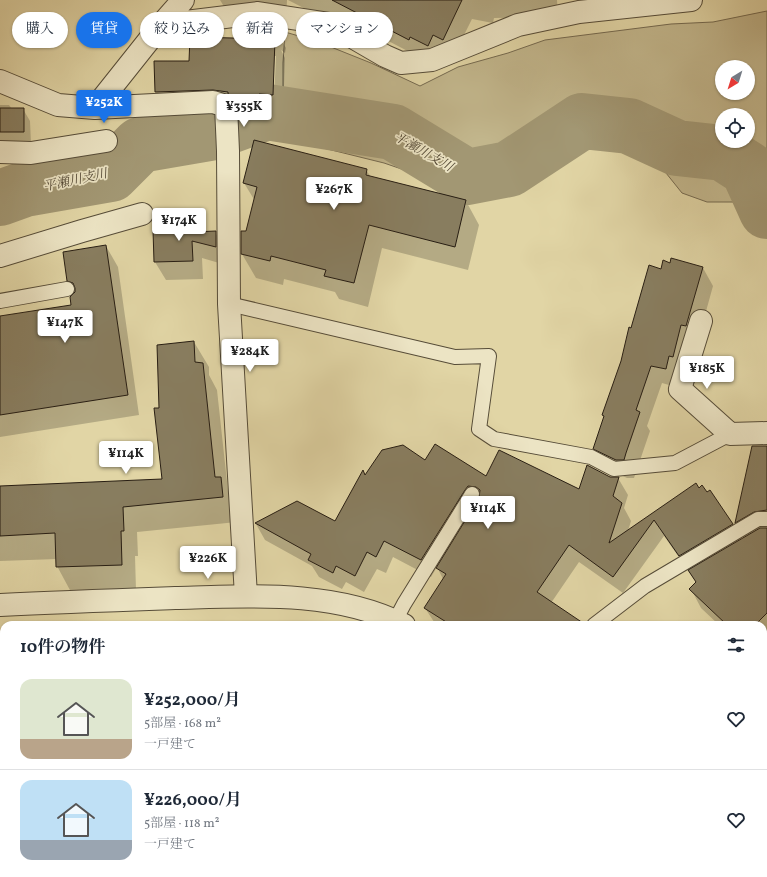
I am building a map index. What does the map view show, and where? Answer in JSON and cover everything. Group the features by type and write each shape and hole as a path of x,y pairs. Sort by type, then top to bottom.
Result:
{"street":[{"path":"172,12 183,0"},
{"path":"224,17 258,13 330,24 385,56 401,62 432,60 518,25 579,6 691,0"},
{"path":"95,108 143,48"},
{"path":"0,81 58,105 95,108 213,102 226,106 228,152 229,304 246,596"},
{"path":"0,152 31,153 106,141"},
{"path":"0,256 142,214"},
{"path":"701,321 680,389 730,434 767,432"},
{"path":"0,605 246,596 320,600 378,613 396,621"}],"lane":[{"path":"0,301 67,290"},
{"path":"229,304 455,356 489,356 479,429 494,439 591,457 614,469 675,463 730,434"},
{"path":"400,621 404,604 472,494"},
{"path":"599,621 645,586 758,519 767,519"}],"shaded area":[{"path":"767,11 767,214 742,202 707,202 682,193 662,168 623,145 585,145 551,156 518,182 484,197 451,183 419,175 384,163 299,142 283,99 284,48 288,48 288,33 296,35 296,48 334,48 371,63 420,86 458,67 508,53 545,40 671,24 713,22"}],"building":[{"path":"332,0 462,0 443,40 433,35 428,46 410,37 409,40 393,32 393,12 355,12"},
{"path":"224,38 232,38 232,48 275,48 273,95 259,94 259,99 235,98 228,94 228,92 213,90 155,92 154,61 189,61 190,48 224,48"},
{"path":"0,108 24,108 24,132 0,132"},
{"path":"254,140 367,169 366,175 466,200 455,247 369,225 354,283 324,276 326,270 271,256 270,261 241,254 241,231 246,231 257,187 243,183"},
{"path":"192,223 192,232 216,231 216,247 192,241 193,261 154,262 153,230 158,230 158,224"},
{"path":"106,245 128,395 0,415 0,316 71,305 70,297 75,292 75,288 73,283 67,281 63,252"},
{"path":"671,258 703,267 686,326 681,325 673,357 669,356 666,369 651,366 636,410 640,412 624,460 616,460 593,449 604,416 602,415 621,361 629,327 631,328 649,265 661,269 663,260 670,263"},
{"path":"194,341 195,362 203,363 215,477 221,477 223,497 123,507 124,531 121,531 122,565 56,567 55,533 0,536 0,486 162,479 154,408 159,408 157,345"},
{"path":"435,444 486,476 499,450 579,489 587,465 610,477 619,477 613,496 622,503 609,543 696,483 699,488 702,485 707,492 710,490 733,524 679,556 654,520 613,577 569,545 537,592 580,621 445,621 424,608 446,574 436,568 479,498 480,490 476,487 468,486 421,560 384,541 376,557 367,552 355,576 336,566 333,573 308,560 311,554 255,523 297,501 335,521 363,470 365,475 382,450 403,445 425,460"},
{"path":"752,446 767,446 767,510 754,512 735,523"},
{"path":"760,528 767,528 767,613 759,621 723,621 689,589 696,582 688,570"}],"waterway":[{"name":"平瀬川支川","path":"0,198 25,189 111,174 140,145 210,133 267,112 393,132 467,177 509,169 582,121 629,126 677,148 723,153 748,169 767,211"}]}
